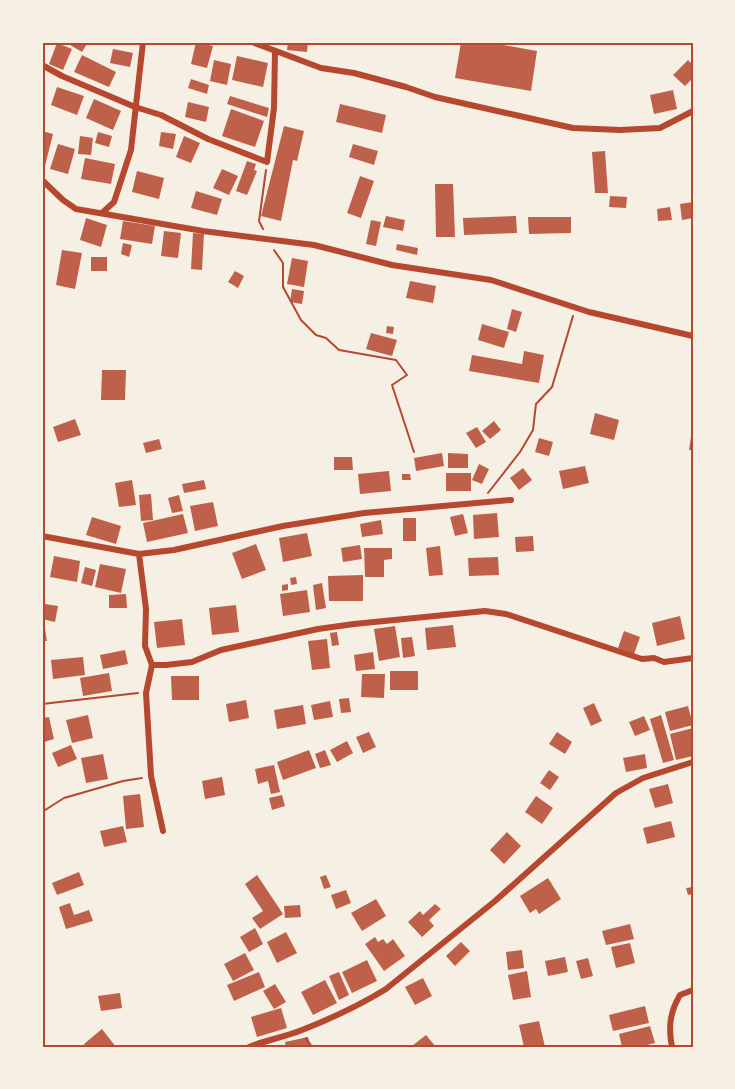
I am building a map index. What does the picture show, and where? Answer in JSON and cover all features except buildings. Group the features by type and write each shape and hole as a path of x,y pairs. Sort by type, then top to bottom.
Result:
{"street":[{"path":"102,213 114,202 131,150 143,42"},
{"path":"252,42 321,68 354,73 406,87 435,98 573,128 620,130 660,128 693,111"},
{"path":"42,65 135,107 161,115 208,139 267,162 274,108 275,52"},
{"path":"42,180 76,209 268,240 314,245 382,263 502,282 576,308 691,336"},
{"path":"42,536 139,554 174,550 283,526 364,513 511,500"},
{"path":"139,554 146,609 145,646 152,665 146,693 151,776 163,831"},
{"path":"152,665 192,662 221,650 255,642 354,624 495,612 642,660 654,658 664,662 693,658"},
{"path":"249,1047 302,1030 386,989 495,901 616,793 643,778 693,762"},
{"path":"672,1047 669,1026 671,1013 680,996 693,990"}],"path":[{"path":"267,162 258,221 282,263 283,287 301,320 316,335 326,338 339,350 396,360 407,375 392,385 414,452"},
{"path":"481,502 520,452 533,430 536,404 552,387 576,308"},
{"path":"42,704 146,693"},
{"path":"42,812 64,798 123,781 151,776"}]}
